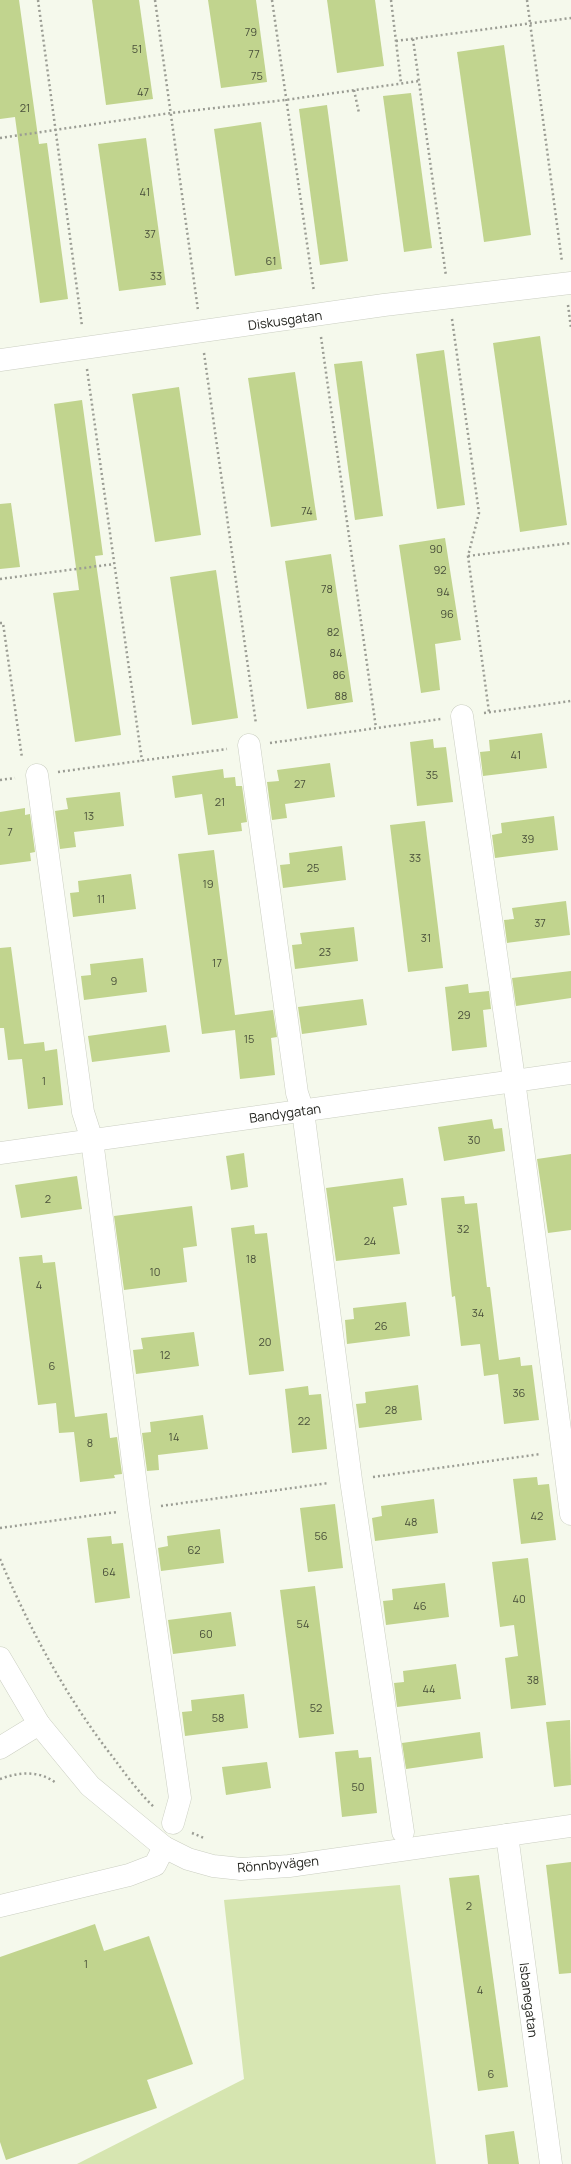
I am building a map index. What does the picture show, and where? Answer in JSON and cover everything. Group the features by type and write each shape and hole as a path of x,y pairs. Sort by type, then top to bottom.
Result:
{"street":[{"name":"Diskusgatan","path":"0,360 449,297 568,284"},
{"path":"462,716 514,1081 571,1514"},
{"path":"254,745 297,1093 303,1111 351,1480 403,1832"},
{"path":"31,776 83,1112 92,1140 139,1509 180,1798 173,1823"},
{"name":"Bandygatan","path":"0,1153 571,1073"},
{"name":"Rönnbyvägen","path":"0,1658 39,1724 90,1786 164,1847 188,1860 212,1866 241,1869 289,1866 571,1826"},
{"path":"0,1748 39,1724"},
{"name":"Isbanegatan","path":"507,1835 551,2164"},
{"path":"0,1906 128,1875 155,1865 164,1847"}],"path":[{"path":"38,0 84,348 142,760"},
{"path":"156,0 201,331 254,745"},
{"path":"272,0 376,728"},
{"path":"391,0 401,83"},
{"path":"526,0 568,284 571,328"},
{"path":"396,41 571,18"},
{"path":"0,138 171,113 286,100 419,81"},
{"path":"354,90 359,114"},
{"path":"479,513 468,556 489,712"},
{"path":"468,556 571,543"},
{"path":"0,579 114,564"},
{"path":"0,623 2,623 31,776"},
{"path":"0,780 571,701"},
{"path":"0,1528 562,1451"},
{"path":"0,1559 18,1601 54,1670 96,1736 142,1796 173,1823 206,1839"}],"green space":[{"path":"400,1885 436,2164 77,2164 244,2079 224,1900"}],"building":[{"path":"0,0 19,0 39,144 47,143 68,299 40,303 15,117 0,119"},
{"path":"92,0 139,0 153,99 106,105"},
{"path":"208,0 256,0 267,82 221,88"},
{"path":"327,0 375,0 384,66 337,73"},
{"path":"504,45 531,235 484,242 457,52"},
{"path":"411,93 432,248 404,252 383,96"},
{"path":"327,105 348,261 320,265 299,109"},
{"path":"261,122 282,269 235,276 214,129"},
{"path":"146,138 166,285 119,291 98,144"},
{"path":"540,336 567,525 520,532 493,343"},
{"path":"444,350 465,505 437,509 416,354"},
{"path":"362,361 383,516 355,520 334,364"},
{"path":"295,372 317,520 271,527 248,378"},
{"path":"179,387 201,535 155,542 132,394"},
{"path":"82,400 103,555 95,556 121,735 75,742 53,593 79,590 54,404"},
{"path":"11,503 20,567 0,569 0,504"},
{"path":"445,538 461,640 435,644 440,690 421,693 399,545"},
{"path":"331,554 353,702 307,709 285,561"},
{"path":"216,570 238,718 192,725 170,577"},
{"path":"542,733 547,768 483,776 480,752 490,751 489,740"},
{"path":"433,739 434,748 446,747 453,802 417,806 410,742"},
{"path":"330,763 335,797 285,804 287,818 272,820 267,782 279,781 277,770"},
{"path":"223,769 224,778 235,777 236,786 242,786 247,822 241,823 242,831 208,835 202,794 175,798 172,776"},
{"path":"120,792 124,826 74,832 76,847 60,849 55,811 68,809 66,798"},
{"path":"25,808 25,815 30,814 35,852 30,853 31,861 0,865 0,812"},
{"path":"554,816 558,850 495,858 492,835 502,833 501,823"},
{"path":"425,821 443,968 408,972 390,825"},
{"path":"342,846 346,880 283,888 280,865 290,864 289,853"},
{"path":"214,850 235,1015 273,1010 277,1037 271,1038 275,1075 240,1079 235,1030 202,1034 178,854"},
{"path":"131,874 136,909 73,917 70,893 79,892 78,881"},
{"path":"566,901 570,935 507,943 504,920 514,919 512,908"},
{"path":"354,927 358,961 295,969 292,945 302,944 300,933"},
{"path":"11,947 24,1044 44,1042 45,1051 57,1049 63,1105 28,1109 22,1059 8,1060 4,1028 0,1028 0,948"},
{"path":"143,958 147,992 84,1000 81,976 91,975 90,964"},
{"path":"571,971 571,998 516,1006 512,978"},
{"path":"468,984 469,993 489,991 491,1009 483,1010 487,1047 452,1051 445,987"},
{"path":"363,999 367,1025 302,1034 298,1007"},
{"path":"166,1025 170,1052 92,1062 88,1036"},
{"path":"492,1119 494,1129 502,1128 505,1151 444,1161 438,1127"},
{"path":"244,1153 248,1187 231,1190 226,1156"},
{"path":"571,1154 571,1230 548,1233 537,1159"},
{"path":"77,1176 82,1209 21,1218 15,1185"},
{"path":"403,1178 407,1205 393,1207 400,1254 336,1261 326,1188"},
{"path":"464,1196 465,1204 477,1203 487,1287 490,1287 499,1360 520,1357 521,1366 532,1365 539,1420 504,1424 498,1374 484,1376 480,1344 461,1346 455,1296 452,1297 441,1198"},
{"path":"192,1206 197,1246 183,1248 187,1282 124,1290 114,1216"},
{"path":"254,1225 255,1234 267,1233 284,1371 249,1375 231,1228"},
{"path":"42,1255 43,1263 55,1262 75,1417 107,1413 110,1438 117,1437 122,1474 114,1475 115,1478 80,1482 74,1432 59,1433 56,1403 38,1405 19,1257"},
{"path":"406,1302 410,1336 347,1344 345,1320 354,1319 353,1308"},
{"path":"194,1332 199,1366 136,1374 133,1350 143,1349 141,1338"},
{"path":"418,1385 422,1420 359,1428 356,1404 366,1403 365,1392"},
{"path":"308,1386 309,1395 321,1394 327,1449 292,1453 285,1389"},
{"path":"203,1415 208,1449 158,1455 159,1470 147,1471 142,1433 151,1432 150,1422"},
{"path":"537,1477 538,1485 549,1484 556,1540 521,1544 513,1479"},
{"path":"434,1499 438,1533 375,1541 372,1518 382,1516 381,1506"},
{"path":"335,1504 343,1568 308,1572 300,1508"},
{"path":"220,1529 224,1563 161,1571 158,1548 168,1546 167,1536"},
{"path":"111,1536 112,1544 123,1543 130,1598 95,1603 87,1538"},
{"path":"528,1558 546,1705 511,1709 505,1658 518,1656 514,1625 500,1627 492,1562"},
{"path":"445,1583 449,1617 386,1625 383,1601 393,1600 392,1589"},
{"path":"315,1586 334,1734 299,1738 280,1590"},
{"path":"231,1612 236,1646 173,1654 168,1620"},
{"path":"456,1664 461,1699 397,1707 394,1683 404,1682 403,1671"},
{"path":"244,1694 248,1728 185,1736 182,1712 192,1711 191,1700"},
{"path":"570,1720 571,1785 554,1787 546,1722"},
{"path":"480,1732 483,1758 406,1769 402,1743"},
{"path":"358,1750 359,1758 371,1757 377,1813 342,1817 335,1752"},
{"path":"267,1762 271,1788 226,1795 222,1767"},
{"path":"571,1862 571,1973 559,1974 546,1865"},
{"path":"479,1875 508,2087 478,2091 449,1878"},
{"path":"95,1924 104,1951 149,1936 193,2064 147,2080 157,2108 6,2160 0,2142 0,1957"},
{"path":"514,2131 519,2164 488,2164 485,2135"}]}
